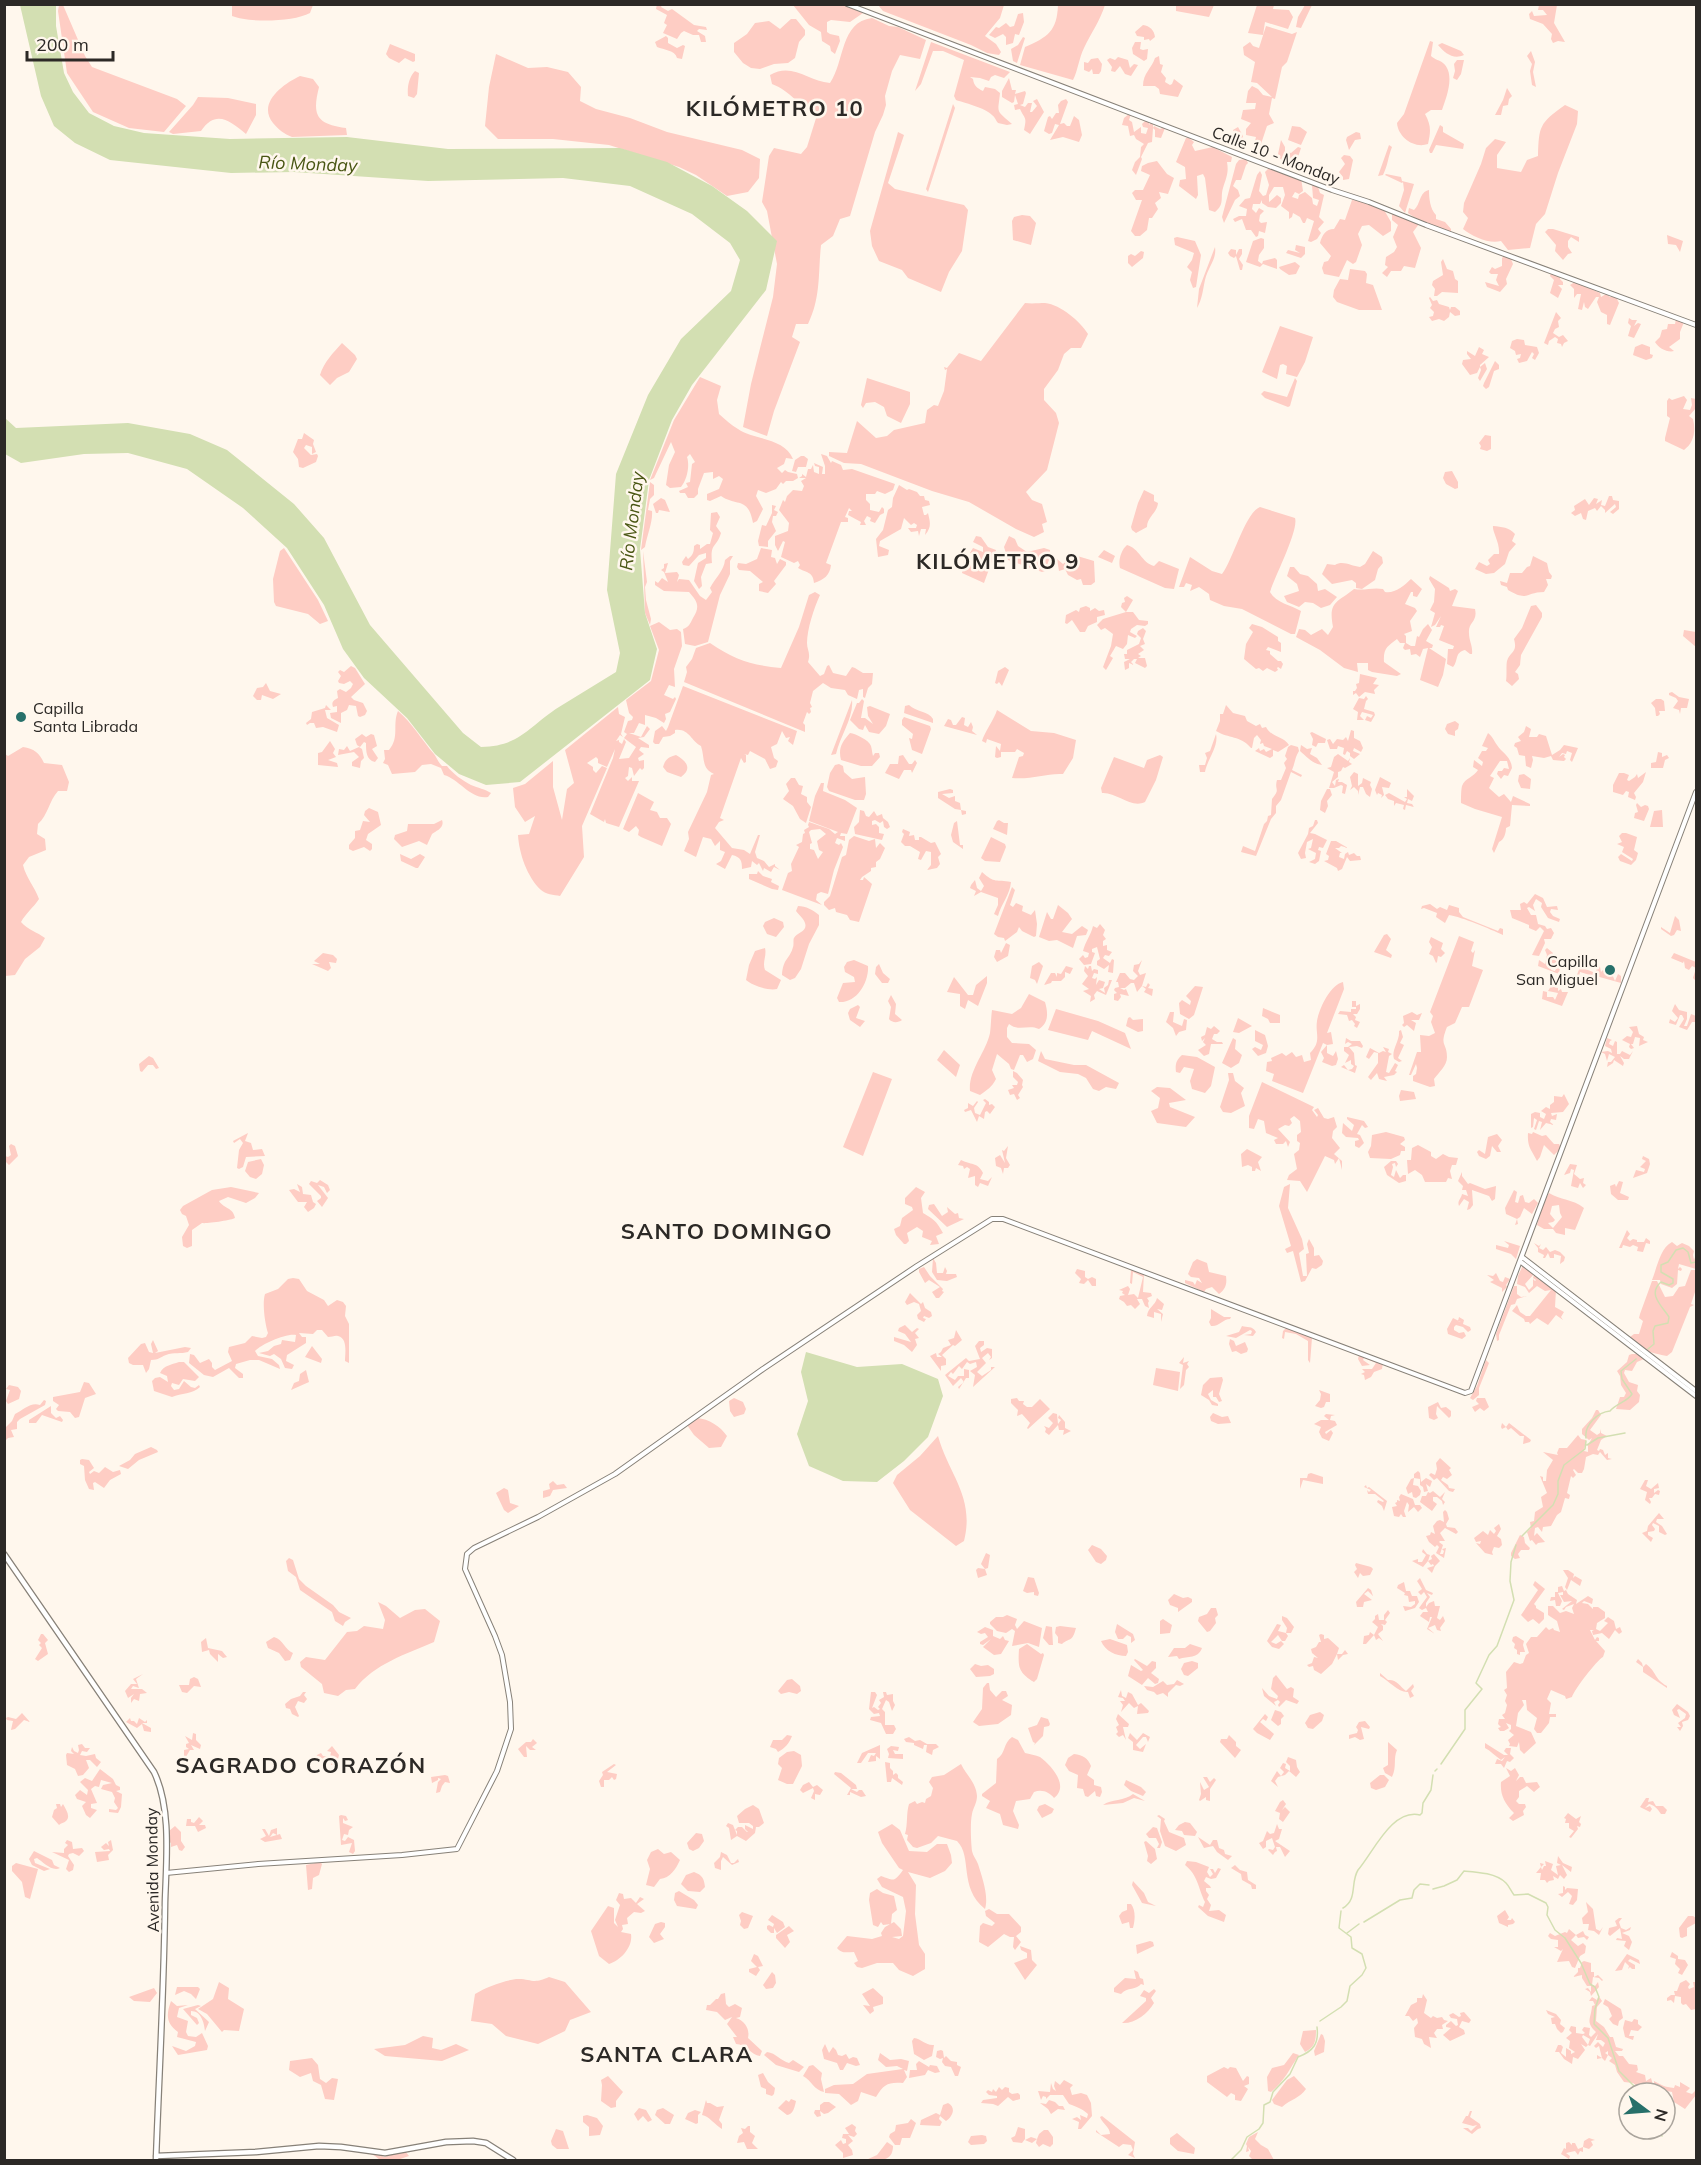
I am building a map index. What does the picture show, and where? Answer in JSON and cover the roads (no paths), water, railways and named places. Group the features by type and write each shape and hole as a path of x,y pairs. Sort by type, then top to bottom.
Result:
{"main road":[{"name":"Avenida Monday","path":"4,1554 154,1772 163,1793 166,1874 156,2158"},
{"path":"156,2158 319,2146 385,2153 434,2144 473,2141 486,2143 513,2160"}],"street":[{"name":"Calle 10 - Monday","path":"847,4 1011,69 1696,325"},
{"path":"166,1874 258,1864 391,1856 457,1849 496,1770 510,1729 510,1702 502,1655 465,1569 467,1554 474,1548 538,1517 615,1474 772,1362 992,1219 1003,1218 1468,1393 1472,1388 1521,1260 1696,792"},
{"path":"1521,1260 1696,1391"},
{"path":"1521,1260 1696,1396"}],"water":[{"name":"Río Monday","path":"20,5 56,5 56,26 64,73 73,92 89,113 114,126 144,133 230,139 347,137 448,149 620,148 667,162 712,186 747,211 777,241 766,290 692,385 672,420 649,480 640,549 645,613 657,649 650,680 520,782 486,785 459,774 435,754 407,718 364,678 343,649 324,605 287,548 243,508 187,469 128,453 84,454 21,463 5,454 5,418 16,428 128,423 190,434 227,450 294,504 324,538 370,625 463,733 481,747 495,746 524,734 559,707 616,672 620,653 607,590 616,474 648,395 681,339 731,291 740,260 730,243 692,214 630,186 563,178 428,181 294,172 231,173 110,160 75,143 54,126 41,96"},
{"path":"806,1352 857,1367 902,1364 938,1379 943,1396 928,1437 904,1461 877,1482 843,1481 809,1466 797,1434 808,1401 801,1372"}],"waterway":[{"path":"1648,1349 1654,1344 1655,1326 1668,1323 1669,1317 1657,1300 1655,1291 1661,1282 1669,1285 1673,1283 1673,1279 1661,1272 1661,1265 1668,1262 1676,1250 1683,1248 1688,1252 1691,1263 1696,1262"},
{"path":"1586,1438 1587,1428 1593,1420 1610,1411 1632,1394 1622,1379 1621,1371 1636,1359"},
{"path":"1587,1445 1598,1438 1625,1433"},
{"path":"1522,1536 1553,1505 1558,1494 1558,1481 1564,1465 1585,1449 1586,1441"},
{"path":"1441,1764 1465,1729 1465,1710 1482,1689 1476,1683 1489,1655 1497,1646 1514,1600 1510,1581 1511,1562 1516,1545"},
{"path":"1343,1908 1351,1900 1358,1870 1384,1834 1401,1818 1422,1813 1423,1803 1431,1790 1433,1775"},
{"path":"1433,1889 1457,1880 1464,1871 1492,1875 1507,1884 1514,1895 1528,1894 1546,1903 1547,1915 1555,1930 1565,1938 1581,1963 1590,1984 1595,1987 1599,1997 1594,2024 1608,2038 1619,2071 1629,2081"},
{"path":"1364,1922 1400,1900 1412,1898 1414,1890 1420,1884 1429,1885"},
{"path":"1320,2021 1347,2001 1350,1986 1366,1968 1362,1954 1352,1948 1351,1937 1339,1928 1341,1911"},
{"path":"1347,1933 1359,1924"},
{"path":"1231,2160 1241,2150 1247,2137 1259,2129 1263,2123 1264,2105 1270,2102 1273,2092 1290,2074 1298,2057 1314,2046 1317,2027"}],"place":[{"name":"Capilla Santa Librada","path":"21,717"},
{"name":"Capilla San Miguel","path":"1610,970"}],"district":[{"name":"KILÓMETRO 10","path":"775,108"},
{"name":"KILÓMETRO 9","path":"998,561"},
{"name":"SANTO DOMINGO","path":"727,1231"},
{"name":"SAGRADO CORAZÓN","path":"301,1765"},
{"name":"SANTA CLARA","path":"667,2054"}]}
